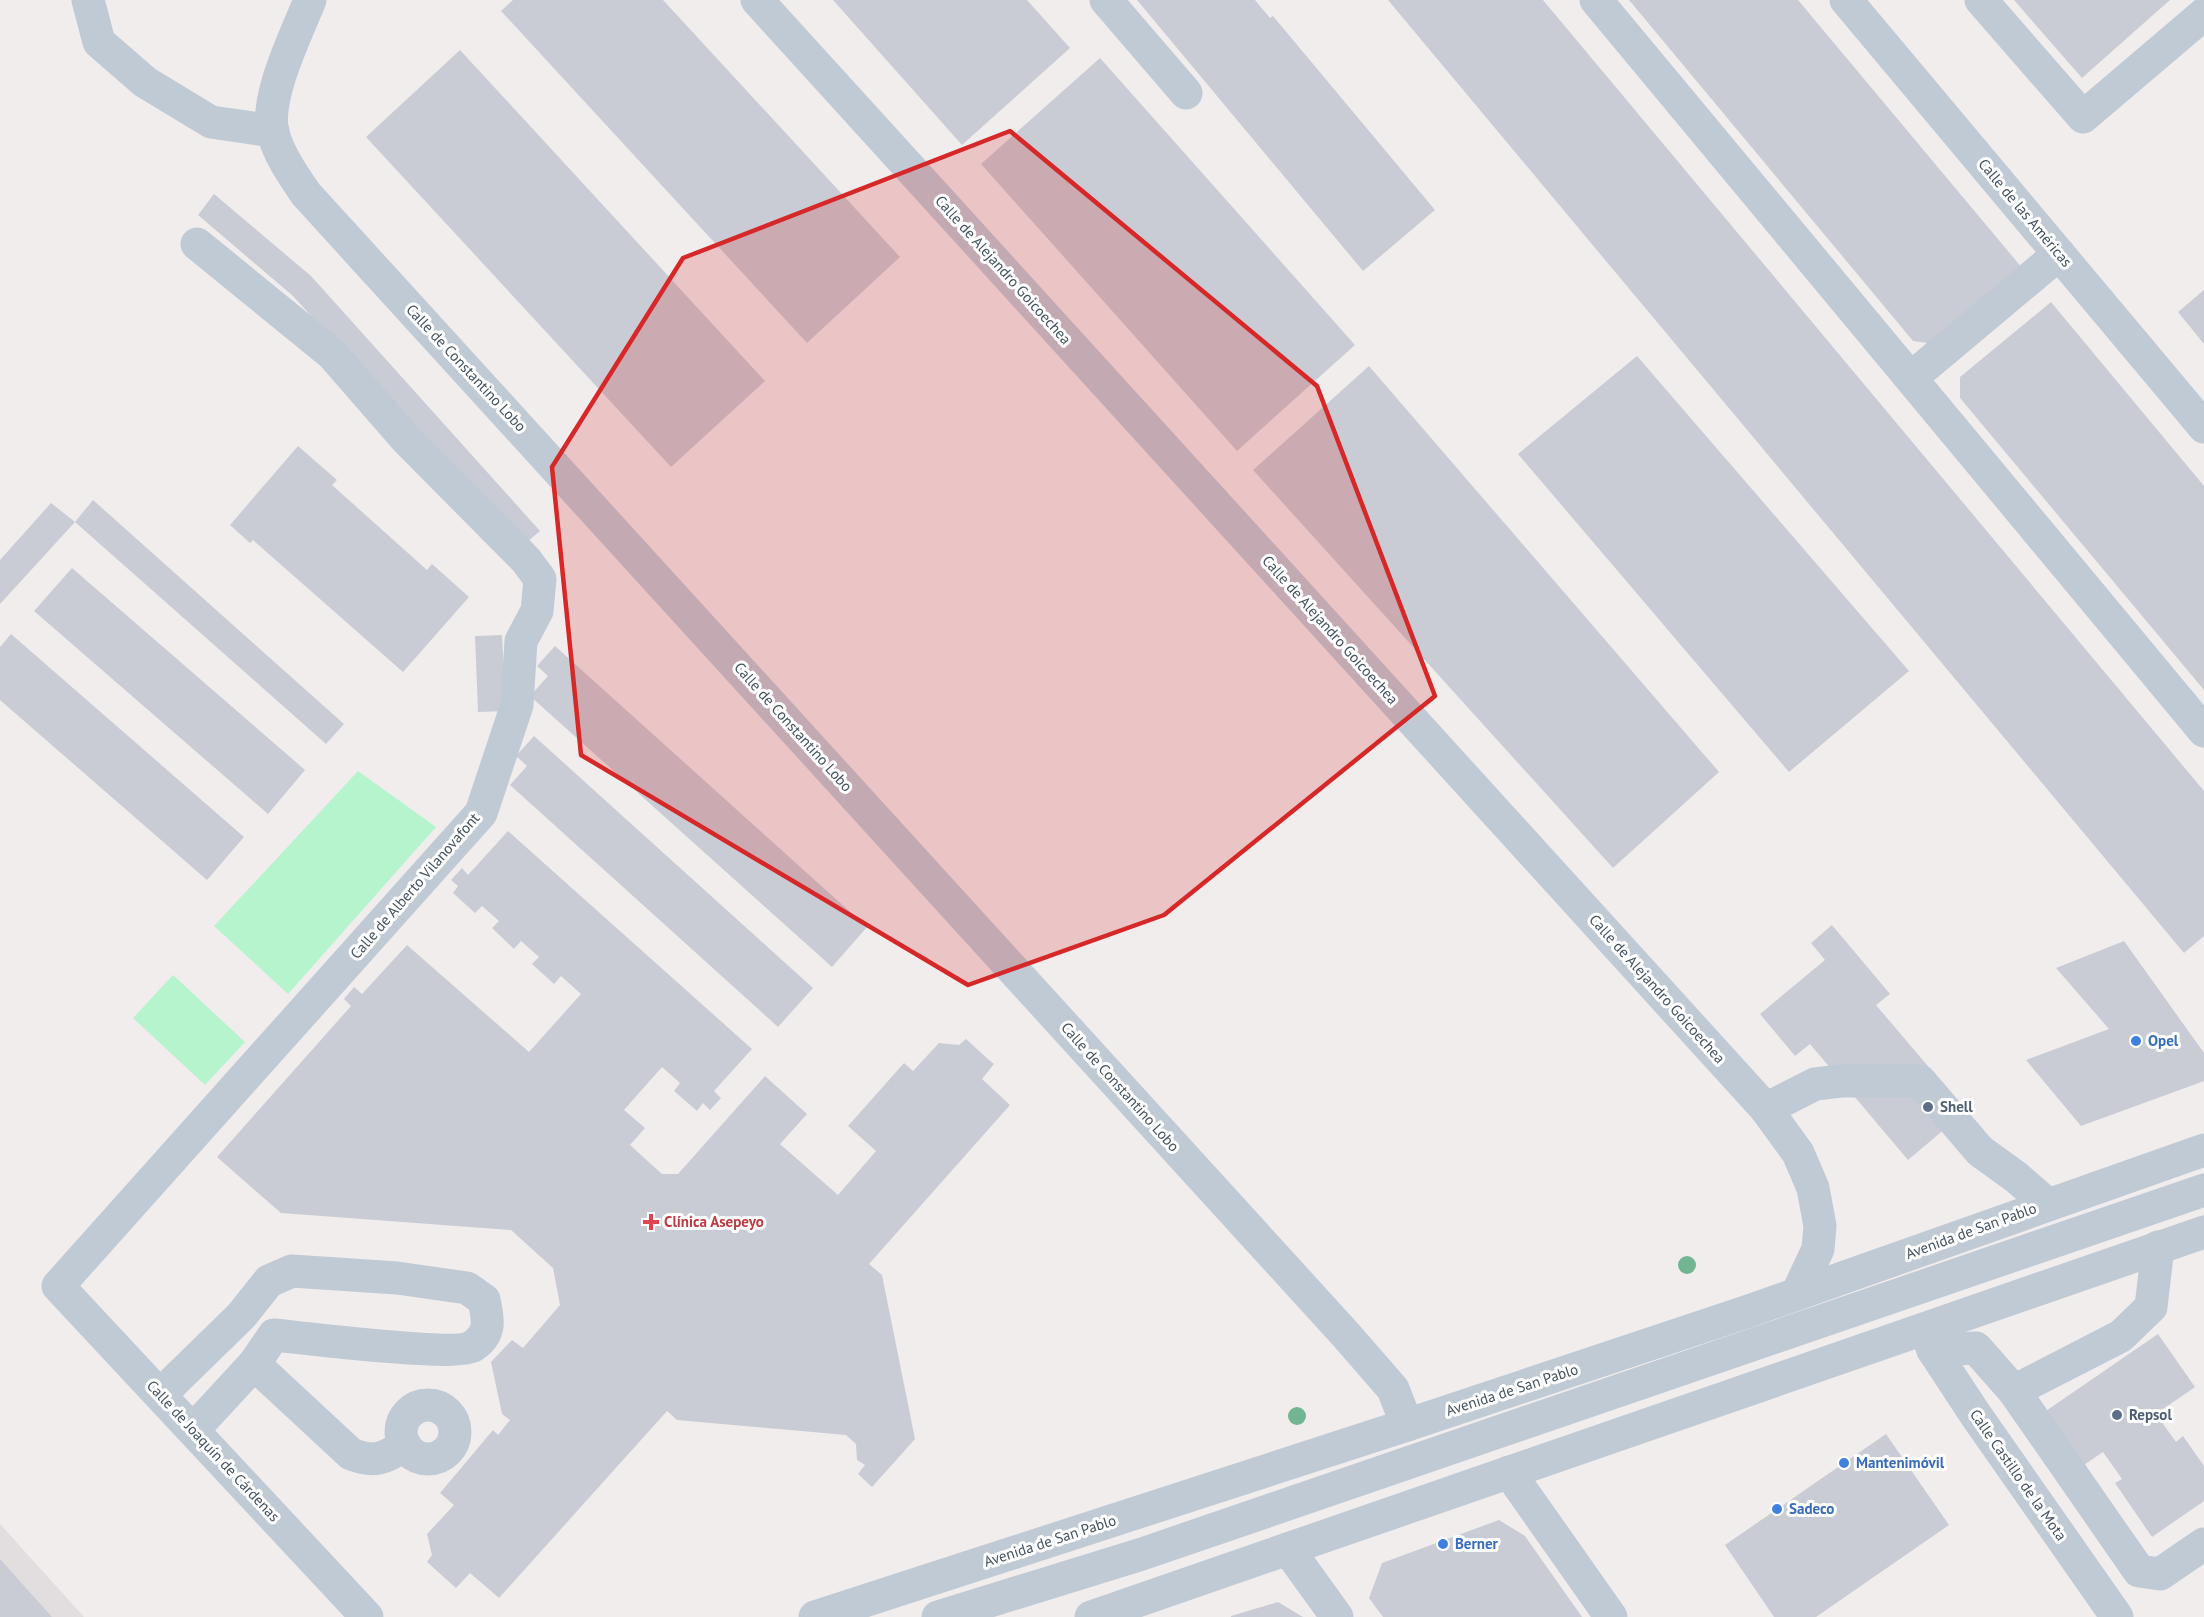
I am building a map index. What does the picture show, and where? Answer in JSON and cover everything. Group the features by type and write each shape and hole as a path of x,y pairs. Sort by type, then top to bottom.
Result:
{"street":[{"path":"88,0 99,42 145,82 211,122 273,132"},
{"name":"Calle de Constantino Lobo","path":"310,0 281,73 273,104 273,132 286,165 306,194 1346,1335 1393,1389 1407,1425"},
{"name":"Calle de Alejandro Goicoechea","path":"758,0 1766,1108 1798,1152 1813,1188 1820,1226 1818,1249 1797,1294"},
{"path":"1106,0 1186,93"},
{"path":"1596,0 2204,731"},
{"name":"Calle de las Américas","path":"1846,0 2204,426"},
{"path":"1981,0 2083,117 2204,14"},
{"name":"Calle de Alberto Vilanovafont","path":"58,1286 481,813 517,705 521,641 537,611 540,579 526,560 406,439 332,354 196,244"},
{"path":"1911,378 2060,254"},
{"path":"1766,1108 1815,1084 1840,1081 1920,1081 1980,1151 2016,1177 2047,1204"},
{"name":"Avenida de San Pablo","path":"814,1617 1407,1425 1797,1294 2204,1150"},
{"path":"938,1617 1142,1554 2204,1190"},
{"path":"1091,1617 1509,1472 1929,1340 2158,1247 2204,1232"},
{"path":"2014,1390 2121,1336 2151,1307 2158,1247"},
{"path":"161,1394 241,1316 269,1281 292,1272 398,1278 467,1288 484,1300 489,1322 482,1338 471,1348 441,1351 274,1335 254,1364 194,1429"},
{"name":"Calle de Joaquín de Cárdenas","path":"58,1286 194,1429 367,1617"},
{"path":"1929,1340 1976,1348 2014,1390 2139,1571 2160,1574 2204,1544"},
{"name":"Calle Castillo de la Mota","path":"1929,1340 2117,1617"},
{"path":"254,1364 351,1454 367,1460 388,1456 405,1445"},
{"path":"1509,1472 1611,1617"},
{"path":"1288,1549 1337,1617"}],"highlighted area":[{"path":"1010,131 1317,386 1435,696 1164,915 968,985 581,755 552,467 683,258"}],"shaded area":[{"path":"0,1524 84,1617 0,1617"}],"green space":[{"path":"358,771 436,827 288,994 214,926"},
{"path":"173,975 245,1042 205,1085 133,1018"}],"building":[{"path":"513,0 663,0 900,257 807,343 501,11"},
{"path":"833,0 1027,0 1070,48 962,145"},
{"path":"1137,0 1255,0 1270,18 1273,16 1435,210 1363,271"},
{"path":"1388,0 1543,0 2204,791 2204,936 2184,953"},
{"path":"1629,0 1798,0 2023,269 1934,344 1913,341"},
{"path":"2014,0 2170,0 2082,78"},
{"path":"460,50 765,381 671,467 366,137"},
{"path":"1100,58 1355,345 1237,451 981,164"},
{"path":"214,194 311,276 540,531 521,547 293,296 198,215"},
{"path":"2204,290 2204,344 2178,312"},
{"path":"2051,302 2204,486 2204,690 1960,398 1960,377"},
{"path":"1637,356 1909,671 1789,772 1518,454"},
{"path":"1369,366 1719,772 1613,868 1253,470"},
{"path":"298,446 337,480 332,485 427,570 432,564 469,597 403,672 253,540 250,543 230,525"},
{"path":"93,500 344,724 326,744 75,522"},
{"path":"51,503 75,522 0,604 0,560"},
{"path":"72,568 305,770 268,814 34,611"},
{"path":"11,634 244,837 207,880 0,700 0,647"},
{"path":"502,635 506,711 478,712 475,636"},
{"path":"555,646 867,927 832,967 530,696 548,676 537,666"},
{"path":"534,736 813,988 778,1027 510,785 527,766 516,756"},
{"name":"Clínica Asepeyo","path":"508,831 752,1049 714,1091 721,1098 710,1110 703,1103 697,1111 674,1091 680,1083 662,1067 624,1110 645,1128 630,1145 662,1174 678,1174 765,1076 807,1114 780,1144 838,1195 876,1151 848,1126 904,1063 913,1071 939,1043 959,1045 966,1039 994,1064 982,1079 1010,1105 869,1264 882,1275 915,1439 872,1487 858,1474 865,1465 857,1460 856,1444 846,1435 677,1420 667,1411 499,1598 470,1573 456,1588 427,1562 432,1555 427,1534 454,1505 440,1493 493,1430 498,1435 510,1420 502,1414 491,1362 512,1340 523,1348 560,1305 553,1268 511,1230 281,1213 217,1157 351,1006 344,999 354,987 362,994 407,945 529,1052 581,994 561,976 554,984 532,964 539,957 521,941 514,949 492,928 499,921 482,906 475,913 453,893 458,886 451,880 462,868 468,875"},
{"path":"1832,925 1890,994 1876,1005 1966,1111 1908,1160 1810,1044 1795,1056 1760,1014 1825,960 1811,943"},
{"name":"Opel","path":"2124,941 2204,1053 2204,1081 2081,1126 2026,1060 2109,1029 2056,968"},
{"path":"2158,1334 2195,1387 2156,1414 2176,1442 2183,1436 2204,1466 2204,1501 2152,1537 2115,1483 2122,1479 2103,1452 2065,1478 2027,1424"},
{"path":"1886,1434 1949,1525 1816,1617 1774,1617 1725,1545"},
{"path":"1499,1520 1525,1536 1582,1617 1383,1617 1369,1598 1382,1563"},
{"path":"0,1559 52,1617 0,1617"},
{"path":"1278,1602 1303,1617 1231,1617 1231,1616"}],"place":[{"name":"Opel","path":"2136,1041"},
{"name":"Shell","path":"1928,1107"},
{"name":"Clínica Asepeyo","path":"651,1222"},
{"name":"Repsol","path":"2117,1415"},
{"name":"Mantenimóvil","path":"1844,1463"},
{"name":"Sadeco","path":"1777,1509"},
{"name":"Berner","path":"1443,1544"}]}
